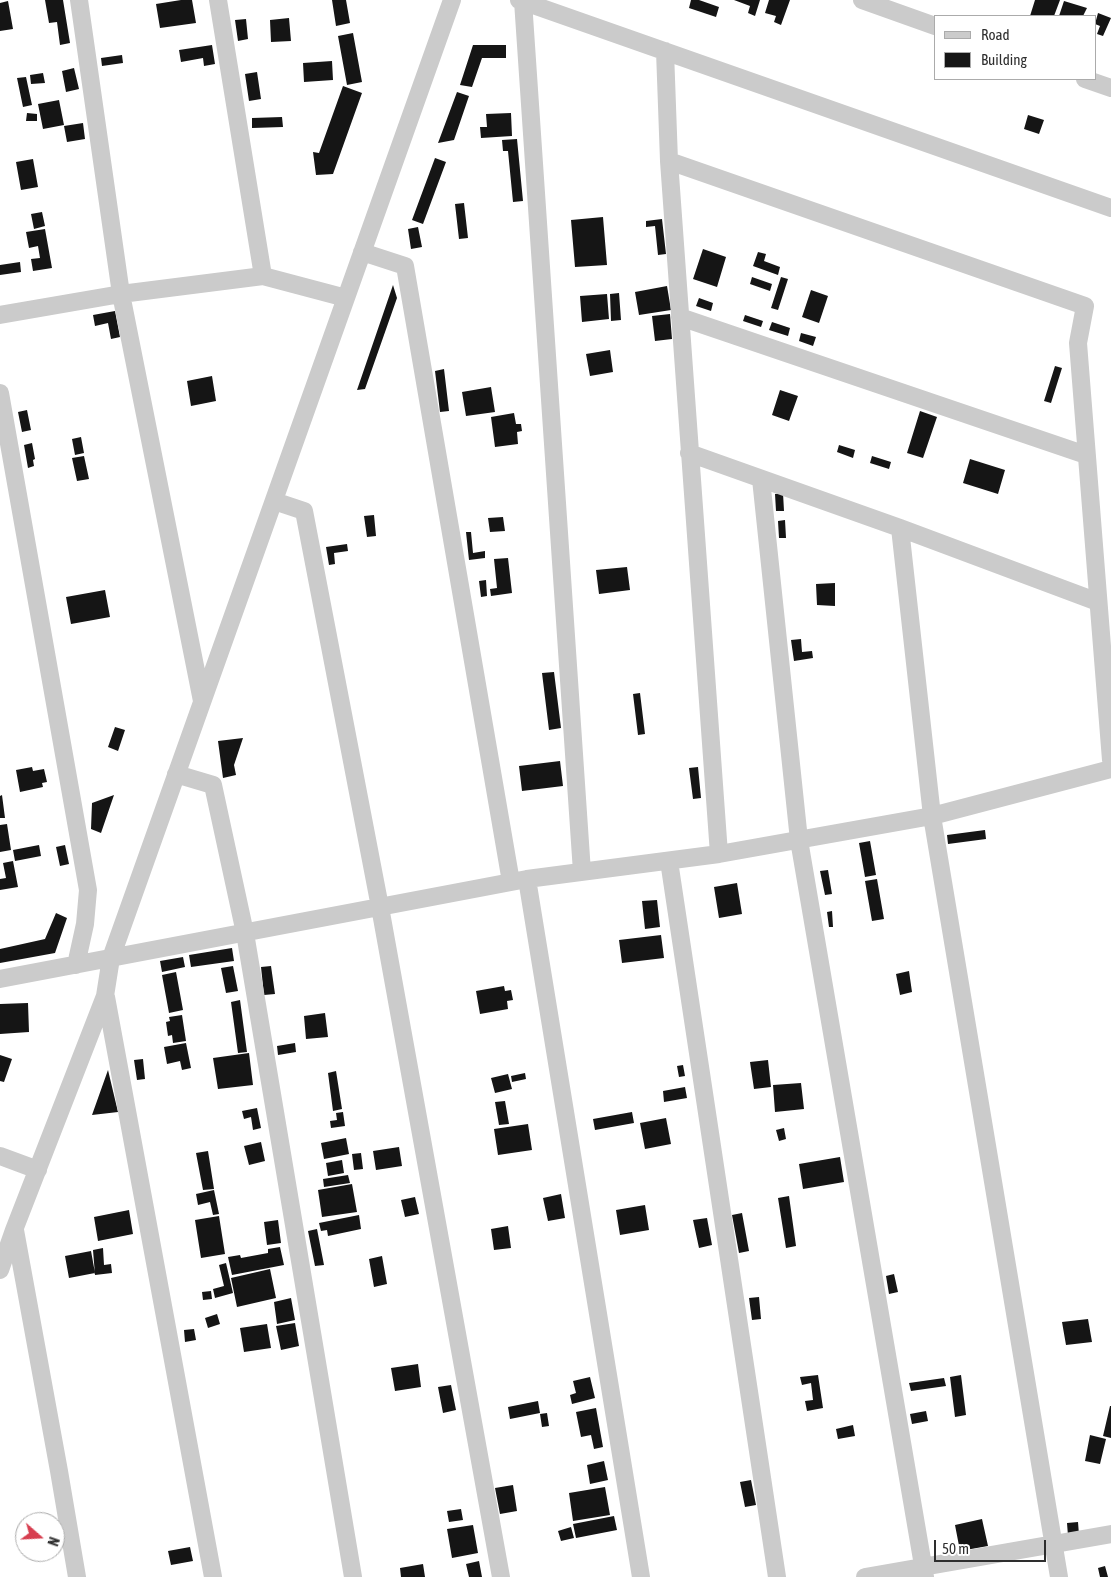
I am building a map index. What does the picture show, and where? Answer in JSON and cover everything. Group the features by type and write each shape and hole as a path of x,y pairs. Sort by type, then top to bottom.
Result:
{"street":[{"path":"79,0 121,294 202,702"},
{"path":"218,0 263,276"},
{"path":"0,1270 105,996 111,958 452,0"},
{"path":"862,0 934,26"},
{"path":"582,872 521,1 1111,208"},
{"path":"666,51 669,161 719,854"},
{"path":"1088,80 1111,88"},
{"path":"669,161 1085,306 1078,343 1111,760"},
{"path":"362,252 405,266 519,881 641,1577"},
{"path":"0,315 121,294 263,276 346,298"},
{"path":"680,317 1086,454"},
{"path":"0,393 88,890 85,924 76,965"},
{"path":"689,453 900,528 1098,602"},
{"path":"761,479 799,840 924,1572"},
{"path":"274,501 304,511 380,907 500,1577"},
{"path":"900,528 932,816 1059,1577"},
{"path":"0,979 519,881 719,854 932,816 1111,769"},
{"path":"176,774 214,785 244,933 353,1577"},
{"path":"668,861 777,1577"},
{"path":"105,996 213,1577"},
{"path":"0,1156 38,1170"},
{"path":"14,1230 77,1577"},
{"path":"865,1577 924,1572 1053,1544 1111,1534"}],"building":[{"path":"45,0 63,0 70,43 60,45 57,22 49,23"},
{"path":"192,0 196,23 160,28 156,4"},
{"path":"332,0 346,0 350,23 336,26"},
{"path":"691,0 699,0 719,7 716,17 689,8"},
{"path":"734,0 760,0 755,16 748,13 750,6"},
{"path":"769,0 790,0 781,25 774,22 776,16 765,13"},
{"path":"1035,0 1060,0 1054,15 1030,15"},
{"path":"8,1 13,29 0,31 0,3"},
{"path":"1064,1 1087,8 1084,15 1059,15"},
{"path":"1098,13 1111,18 1103,36 1097,34 1100,26 1096,24"},
{"path":"289,18 291,41 271,42 270,20"},
{"path":"246,19 248,39 238,41 235,20"},
{"path":"353,33 362,82 347,85 338,36"},
{"path":"212,45 215,64 204,66 203,58 181,62 179,50"},
{"path":"473,45 506,45 506,58 482,58 472,87 460,85"},
{"path":"122,55 123,63 102,66 101,58"},
{"path":"332,61 333,80 304,82 303,63"},
{"path":"74,68 79,89 66,92 62,71"},
{"path":"257,72 261,99 249,101 245,74"},
{"path":"43,73 45,83 31,84 30,75"},
{"path":"26,77 32,105 23,107 17,78"},
{"path":"343,86 362,93 333,174 316,175 313,152 319,153"},
{"path":"457,92 469,96 454,140 438,143"},
{"path":"59,100 64,125 43,129 38,104"},
{"path":"27,113 37,114 37,121 26,121"},
{"path":"511,113 512,136 481,138 480,127 487,127 486,114"},
{"path":"1028,115 1044,120 1039,134 1024,129"},
{"path":"282,117 283,127 252,128 252,118"},
{"path":"83,123 85,139 67,142 64,126"},
{"path":"517,139 523,201 513,202 508,151 503,151 502,140"},
{"path":"435,158 446,162 423,224 412,220"},
{"path":"33,159 38,187 21,190 16,162"},
{"path":"464,203 468,238 459,239 455,204"},
{"path":"42,212 45,226 34,229 31,214"},
{"path":"603,217 607,265 575,267 571,220"},
{"path":"662,219 666,254 658,255 655,226 646,227 646,221"},
{"path":"418,227 422,247 411,249 408,229"},
{"path":"45,229 52,268 33,271 31,259 40,258 38,246 29,248 26,232"},
{"path":"703,249 726,257 717,287 693,279"},
{"path":"758,252 766,254 764,261 780,267 778,275 753,266"},
{"path":"20,262 21,272 0,275 0,265"},
{"path":"752,277 772,284 770,291 750,284"},
{"path":"781,277 788,279 778,310 771,308"},
{"path":"393,285 397,298 365,389 357,390"},
{"path":"667,286 671,310 639,315 635,292"},
{"path":"811,290 828,296 819,323 802,317"},
{"path":"619,293 621,320 611,321 610,294"},
{"path":"607,294 609,319 582,322 580,296"},
{"path":"699,298 713,303 711,311 696,306"},
{"path":"115,311 120,337 111,339 108,323 95,326 93,315"},
{"path":"670,314 672,339 655,341 652,316"},
{"path":"745,315 763,321 761,327 743,321"},
{"path":"772,322 790,328 788,336 769,330"},
{"path":"801,333 816,337 813,346 799,341"},
{"path":"610,350 613,372 590,376 586,354"},
{"path":"1055,366 1062,368 1051,403 1044,401"},
{"path":"444,369 449,411 440,412 435,371"},
{"path":"212,376 216,401 191,406 187,381"},
{"path":"491,387 495,412 466,416 462,392"},
{"path":"780,390 798,396 789,421 772,415"},
{"path":"27,410 31,430 22,432 18,412"},
{"path":"920,411 937,417 923,458 907,453"},
{"path":"514,413 516,424 521,424 522,431 517,432 518,444 495,447 491,417"},
{"path":"81,437 84,453 75,455 72,439"},
{"path":"32,443 35,459 33,460 34,466 28,468 24,445"},
{"path":"839,445 855,450 853,458 837,452"},
{"path":"84,456 89,479 77,481 72,458"},
{"path":"872,456 891,462 889,469 870,463"},
{"path":"970,459 1005,470 998,494 963,483"},
{"path":"783,493 784,511 776,511 775,494"},
{"path":"374,515 376,536 367,537 364,516"},
{"path":"503,517 505,531 490,532 488,518"},
{"path":"785,520 786,538 779,538 778,521"},
{"path":"466,532 471,532 473,553 485,551 485,558 469,560"},
{"path":"347,544 348,551 334,553 335,564 329,565 326,547"},
{"path":"508,558 512,593 491,596 490,589 497,588 494,559"},
{"path":"627,567 630,590 599,594 596,570"},
{"path":"486,580 487,596 481,597 479,581"},
{"path":"835,583 835,606 817,605 816,584"},
{"path":"105,590 110,617 71,624 66,597"},
{"path":"801,639 802,652 812,651 813,658 794,661 791,640"},
{"path":"554,672 561,728 549,730 542,673"},
{"path":"640,693 645,734 638,735 633,694"},
{"path":"115,727 125,730 118,751 108,747"},
{"path":"243,738 234,765 236,775 223,778 218,741"},
{"path":"560,761 563,786 522,791 519,766"},
{"path":"32,767 33,771 44,769 47,782 42,783 43,787 20,792 16,770"},
{"path":"698,767 701,798 693,799 689,768"},
{"path":"2,795 5,818 0,818 0,796"},
{"path":"114,795 101,833 91,829 92,803"},
{"path":"7,824 11,850 0,852 0,825"},
{"path":"985,830 986,839 948,844 947,835"},
{"path":"870,841 876,875 865,877 859,843"},
{"path":"39,845 41,856 15,861 13,850"},
{"path":"65,845 69,864 60,866 56,847"},
{"path":"13,861 18,887 0,890 0,879 6,878 3,863"},
{"path":"828,870 832,894 825,895 820,871"},
{"path":"877,879 884,919 872,921 865,881"},
{"path":"737,883 742,914 719,918 714,887"},
{"path":"657,900 660,927 645,929 642,901"},
{"path":"832,911 833,927 829,927 827,912"},
{"path":"56,913 67,918 55,953 0,963 0,949 45,939"},
{"path":"661,935 664,958 622,963 619,940"},
{"path":"232,948 234,961 191,967 189,955"},
{"path":"183,957 185,967 162,972 160,961"},
{"path":"233,966 238,991 226,993 221,968"},
{"path":"271,966 275,994 264,995 261,967"},
{"path":"909,971 912,992 900,995 896,974"},
{"path":"176,972 183,1010 169,1013 162,975"},
{"path":"504,986 505,991 511,990 513,1000 507,1001 508,1009 480,1014 476,991"},
{"path":"240,1000 247,1052 238,1053 231,1002"},
{"path":"28,1003 29,1032 0,1034 0,1004"},
{"path":"325,1013 328,1037 306,1039 304,1016"},
{"path":"182,1015 186,1041 173,1043 172,1035 168,1036 166,1022 170,1021 169,1017"},
{"path":"186,1043 191,1068 182,1070 180,1061 167,1064 164,1047"},
{"path":"295,1043 296,1052 278,1055 277,1046"},
{"path":"249,1053 253,1085 218,1089 213,1058"},
{"path":"0,1055 12,1059 4,1082 0,1081"},
{"path":"143,1059 145,1079 137,1080 134,1060"},
{"path":"768,1060 771,1087 754,1089 750,1062"},
{"path":"683,1065 685,1076 679,1077 677,1066"},
{"path":"108,1070 118,1112 92,1115"},
{"path":"336,1071 342,1109 333,1111 328,1073"},
{"path":"525,1073 526,1079 512,1082 511,1076"},
{"path":"508,1074 512,1089 495,1093 491,1078"},
{"path":"801,1083 804,1109 775,1112 773,1085"},
{"path":"685,1087 687,1098 664,1102 663,1091"},
{"path":"505,1101 509,1124 499,1125 495,1102"},
{"path":"257,1108 261,1128 253,1130 251,1117 244,1119 242,1111"},
{"path":"343,1112 345,1126 331,1128 330,1121 337,1120 336,1113"},
{"path":"632,1112 634,1123 595,1130 593,1119"},
{"path":"666,1118 671,1144 645,1149 640,1123"},
{"path":"528,1124 532,1150 498,1155 494,1129"},
{"path":"784,1128 786,1139 779,1141 776,1130"},
{"path":"346,1138 349,1154 324,1159 321,1143"},
{"path":"261,1142 265,1161 249,1165 244,1146"},
{"path":"399,1147 402,1166 376,1170 373,1151"},
{"path":"208,1151 214,1189 203,1190 196,1153"},
{"path":"361,1153 363,1169 354,1170 352,1154"},
{"path":"840,1157 844,1182 803,1189 799,1164"},
{"path":"342,1160 344,1173 328,1176 326,1163"},
{"path":"348,1175 350,1183 324,1187 323,1179"},
{"path":"352,1184 357,1212 322,1217 318,1190"},
{"path":"214,1190 219,1214 213,1215 210,1202 198,1205 196,1194"},
{"path":"561,1194 565,1218 548,1221 543,1198"},
{"path":"789,1196 796,1246 786,1248 778,1198"},
{"path":"415,1197 419,1214 405,1217 401,1200"},
{"path":"645,1205 649,1230 620,1235 616,1210"},
{"path":"129,1210 133,1234 98,1241 94,1217"},
{"path":"742,1213 749,1251 739,1253 732,1215"},
{"path":"359,1215 361,1229 328,1236 327,1230 321,1231 319,1223"},
{"path":"219,1216 225,1254 201,1258 195,1220"},
{"path":"707,1218 712,1245 699,1248 693,1220"},
{"path":"278,1220 281,1243 267,1245 264,1222"},
{"path":"508,1226 511,1248 494,1250 491,1229"},
{"path":"317,1229 324,1265 315,1266 308,1231"},
{"path":"280,1247 284,1265 232,1275 228,1257 240,1255 241,1258 268,1253 268,1249"},
{"path":"103,1248 104,1265 111,1264 112,1273 95,1275 93,1250"},
{"path":"91,1251 95,1273 69,1278 65,1256"},
{"path":"382,1256 387,1284 374,1287 369,1259"},
{"path":"226,1263 233,1293 215,1298 213,1289 224,1286 219,1265"},
{"path":"270,1269 276,1298 237,1307 231,1278"},
{"path":"894,1274 898,1292 889,1294 886,1276"},
{"path":"211,1291 212,1299 203,1300 202,1292"},
{"path":"759,1297 761,1319 752,1320 749,1298"},
{"path":"291,1298 295,1320 277,1324 274,1302"},
{"path":"217,1314 220,1324 208,1328 205,1318"},
{"path":"1088,1319 1092,1342 1066,1345 1062,1322"},
{"path":"295,1323 299,1346 281,1350 276,1326"},
{"path":"267,1324 271,1348 244,1352 240,1328"},
{"path":"194,1329 196,1340 185,1342 184,1330"},
{"path":"418,1364 421,1387 395,1391 391,1368"},
{"path":"818,1375 823,1408 807,1411 805,1401 813,1400 811,1383 802,1385 800,1377"},
{"path":"961,1375 966,1415 955,1417 950,1377"},
{"path":"590,1377 595,1398 572,1404 570,1395 576,1393 573,1381"},
{"path":"944,1378 946,1386 911,1391 909,1383"},
{"path":"451,1385 456,1410 443,1413 438,1387"},
{"path":"538,1401 540,1413 510,1419 508,1407"},
{"path":"1111,1406 1111,1438 1103,1436"},
{"path":"596,1408 603,1447 594,1449 591,1435 581,1437 576,1412"},
{"path":"926,1411 928,1421 912,1424 910,1414"},
{"path":"547,1413 549,1426 542,1427 540,1414"},
{"path":"853,1425 855,1436 838,1439 836,1429"},
{"path":"1090,1435 1106,1439 1100,1464 1085,1461"},
{"path":"604,1461 608,1480 590,1484 587,1465"},
{"path":"751,1480 756,1505 745,1507 740,1482"},
{"path":"513,1485 517,1511 500,1514 495,1488"},
{"path":"605,1487 610,1515 573,1521 569,1493"},
{"path":"461,1509 463,1520 449,1522 447,1511"},
{"path":"614,1516 617,1530 576,1538 573,1524"},
{"path":"982,1519 988,1546 960,1551 955,1525"},
{"path":"1078,1522 1079,1535 1068,1536 1067,1523"},
{"path":"473,1525 478,1553 452,1558 447,1529"},
{"path":"571,1527 574,1538 561,1541 558,1531"},
{"path":"190,1547 193,1561 171,1565 168,1551"},
{"path":"479,1561 482,1577 469,1577 466,1564"},
{"path":"423,1564 425,1577 401,1577 400,1568"},
{"path":"1105,1566 1108,1577 1100,1577 1098,1568"}]}
